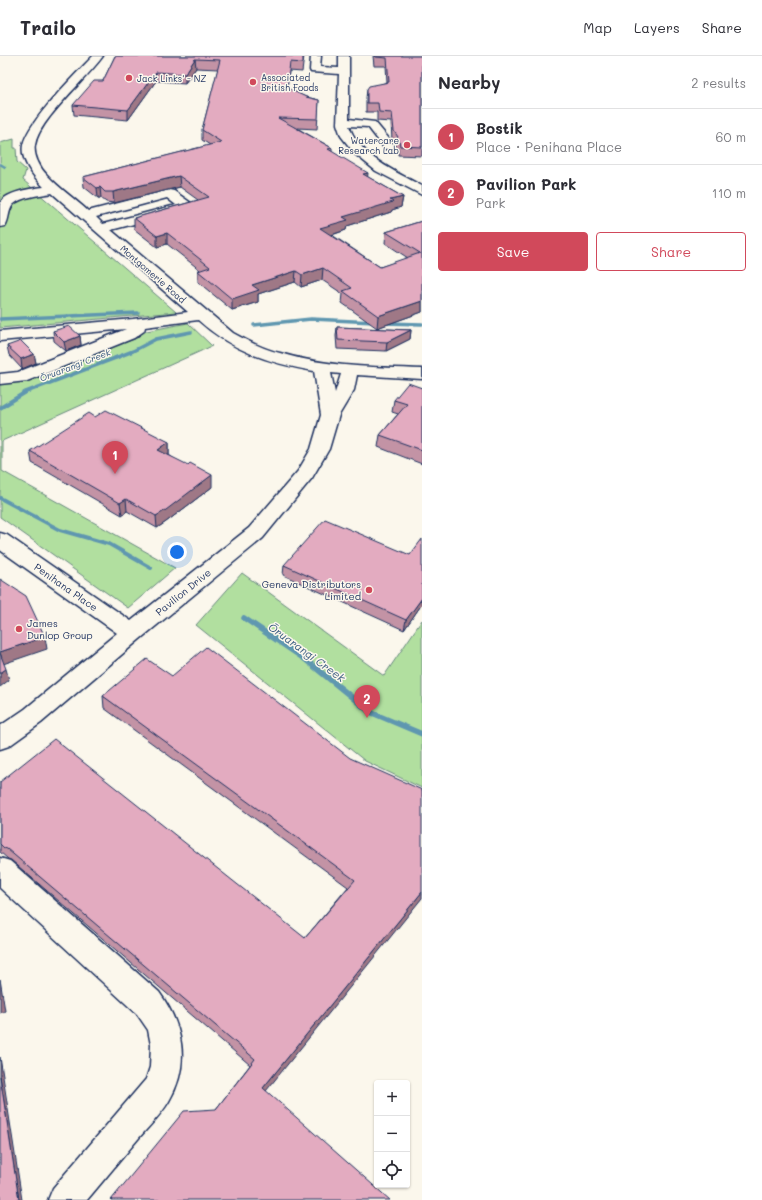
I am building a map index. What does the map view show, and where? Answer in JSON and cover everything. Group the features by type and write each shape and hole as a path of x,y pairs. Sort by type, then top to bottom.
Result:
{"street":[{"name":"Montgomerie Road","path":"98,56 45,117 31,138 29,154 33,166 54,189 201,315 226,335 253,349 300,364 322,368 422,374"},
{"path":"316,56 315,70 344,71"},
{"path":"334,56 344,56 344,122 347,136 359,151 380,168 420,189"},
{"path":"344,122 371,124 389,146"},
{"path":"0,223 4,208 8,202 20,196 54,189"},
{"path":"85,216 169,194 186,206 100,229"},
{"path":"0,336 201,315"},
{"path":"0,379 21,377 128,335 136,329 172,319"},
{"name":"Pavilion Drive","path":"322,368 330,415"},
{"name":"Pavilion Drive","path":"0,740 33,716 132,633 256,533 305,474 320,449 330,415 345,390 350,370"},
{"name":"Penihana Place","path":"0,540 132,633"},
{"path":"0,870 148,1003 158,1014 166,1040 167,1057 164,1077 158,1090 66,1200"}],"green space":[{"path":"14,139 17,162 26,170 23,180 176,312 0,328 0,143"},
{"path":"188,323 212,346 2,441 2,471 175,568 128,608 0,517 0,382 23,380 137,338 136,333"},
{"path":"242,573 384,676 422,620 422,788 365,761 196,625"}],"building":[{"path":"115,56 303,56 303,63 290,62 287,88 306,97 319,100 318,119 278,118 332,148 328,149 368,173 363,174 403,197 390,200 393,202 343,217 348,220 320,228 380,267 420,253 386,232 422,221 422,301 378,316 343,291 352,288 323,268 302,275 296,271 252,285 259,290 232,299 198,271 210,267 167,233 157,236 134,218 209,197 179,176 113,192 105,192 100,187 97,188 83,177 221,142 202,130 220,60 195,59 185,74 156,72 128,110 73,105 94,81 103,81"},
{"path":"375,56 422,56 422,147 400,146 399,140 396,139 398,137 394,131 392,113 379,112 378,103 367,103 367,89 369,86 389,82 387,58"},
{"path":"69,326 80,336 64,342 53,331"},
{"path":"337,327 411,330 387,342 338,340"},
{"path":"21,341 34,354 21,359 7,346"},
{"path":"408,383 422,388 422,450 380,435 407,404 394,400"},
{"path":"106,410 169,442 158,450 188,465 190,463 212,475 156,516 126,499 120,503 30,451 89,413 95,417"},
{"name":"Geneva Distributors Limited","path":"325,519 410,555 422,539 422,598 406,620 284,565"},
{"name":"James Dunlop Group","path":"0,579 26,596 45,637 0,652"},
{"path":"206,647 350,758 422,790 422,892 263,1088 374,1186 374,1188 376,1188 390,1200 111,1200 184,1111 216,1109 255,1059 0,844 0,782 54,739 305,938 355,880 103,696 147,659 172,676"},
{"path":"0,653 6,669 0,673"},
{"path":"0,1076 19,1200 0,1200"}],"waterway":[{"path":"0,164 5,167"},
{"path":"0,319 138,313"},
{"path":"254,325 311,319 375,322"},
{"path":"385,323 422,324"},
{"name":"Ōruarangi Creek","path":"115,358 133,351 156,339 191,332"},
{"name":"Ōruarangi Creek","path":"0,408 26,392 118,357"},
{"name":"Ōruarangi Creek","path":"0,498 60,530 109,544 151,568"},
{"name":"Ōruarangi Creek","path":"244,618 306,660 370,712 422,734"}],"place":[{"name":"Jack Links' - NZ","path":"129,78"},
{"name":"Associated British Foods","path":"253,82"},
{"name":"Watercare Research Lab","path":"407,145"},
{"name":"Bostik","path":"115,474"},
{"name":"Geneva Distributors Limited","path":"369,590"},
{"name":"James Dunlop Group","path":"19,629"},
{"name":"Pavilion Park","path":"367,718"}]}
